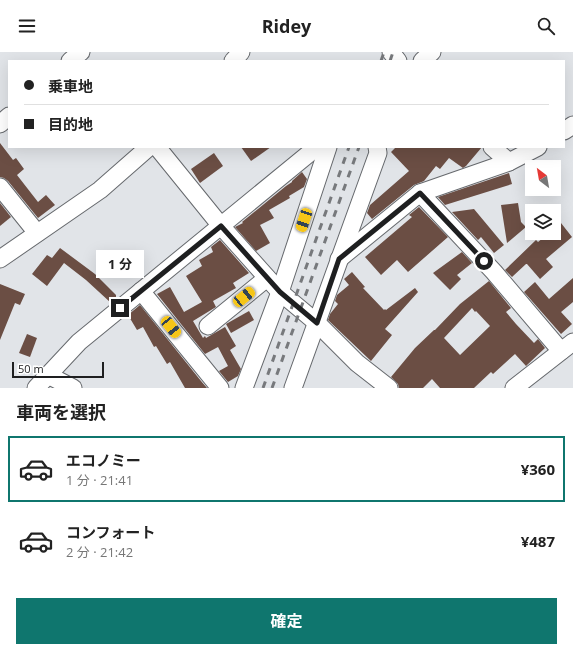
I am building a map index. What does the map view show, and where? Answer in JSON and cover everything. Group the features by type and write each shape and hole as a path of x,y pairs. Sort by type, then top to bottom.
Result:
{"street":[{"path":"234,60 241,52"},
{"path":"391,52 397,60"},
{"path":"423,60 432,52"},
{"path":"0,124 8,117"},
{"path":"0,259 100,190 148,148"},
{"path":"158,148 221,226 280,292 317,323 357,363 390,388"},
{"path":"36,388 79,342 316,148"},
{"path":"244,388 280,292 328,148"},
{"path":"293,388 378,154 377,148"},
{"path":"493,148 509,162"},
{"path":"339,259 420,193 509,162 536,148"},
{"path":"0,187 38,233"},
{"path":"420,193 494,272 567,346 514,388"},
{"path":"208,326 267,278"},
{"path":"141,291 220,388"},
{"path":"48,375 73,388"}],"building":[{"path":"0,143 13,160 16,158 24,169 17,175 38,202 46,195 55,205 38,218 8,181 0,177"},
{"path":"242,148 270,148 251,161"},
{"path":"395,148 481,148 463,168 449,158 440,169 436,166 424,181 414,185 372,219 367,213 370,205 409,171 391,152"},
{"path":"214,153 223,166 200,183 191,169"},
{"path":"302,172 307,179 304,187 289,196 290,198 269,210 274,218 260,225 270,243 256,251 235,227 243,223 242,222 292,182"},
{"path":"509,173 512,184 445,205 438,197"},
{"path":"0,203 11,217 0,226"},
{"path":"518,203 521,222 525,226 525,228 507,243 501,205"},
{"path":"419,207 448,237 408,272 397,260 381,275 365,257 412,217 409,215"},
{"path":"474,209 504,245 494,253 481,237 478,240 452,212"},
{"path":"561,223 572,237 546,259 553,267 540,279 527,264 512,277 505,270 536,240 538,242 540,240 561,240"},
{"path":"220,240 249,273 233,283 236,288 213,301 216,307 193,321 203,338 205,336 206,338 225,327 236,346 230,350 241,369 238,376 228,382 219,371 228,366 218,347 205,354 157,294 170,287 184,312 202,302 186,276 202,266 199,260 213,252 211,247"},
{"path":"60,248 95,274 116,295 116,298 111,303 86,280 64,263 47,286 32,274 47,255 52,258"},
{"path":"462,252 472,263 457,275 461,279 450,290 433,273"},
{"path":"352,272 365,287 363,288 384,310 415,288 418,292 385,329 392,335 371,361 328,320 330,314 338,304 335,301 337,295 349,285 344,279"},
{"path":"573,278 573,302 561,312 572,324 561,334 524,292 535,282 549,299"},
{"path":"489,281 511,308 506,312 516,324 534,343 538,339 545,348 526,366 515,354 493,374 491,372 474,388 440,388 432,379 423,388 399,388 398,384 391,377 415,348 460,304","holes":["472,308 475,312 476,311 490,326 460,355 444,338"]},
{"path":"0,284 25,294 20,305 15,303 0,340"},
{"path":"140,305 207,388 185,388 170,362 167,364 156,346 154,347 143,327 137,330 128,315"},
{"path":"249,311 254,320 231,333 226,324"},
{"path":"27,334 37,338 30,357 19,353"}],"railway":[{"path":"381,60 384,52"},
{"path":"390,60 393,52"},
{"path":"263,388 349,148"},
{"path":"272,388 359,148"}],"route":[{"path":"120,308 221,226 280,292 317,323 339,259 420,193 484,261"}]}
